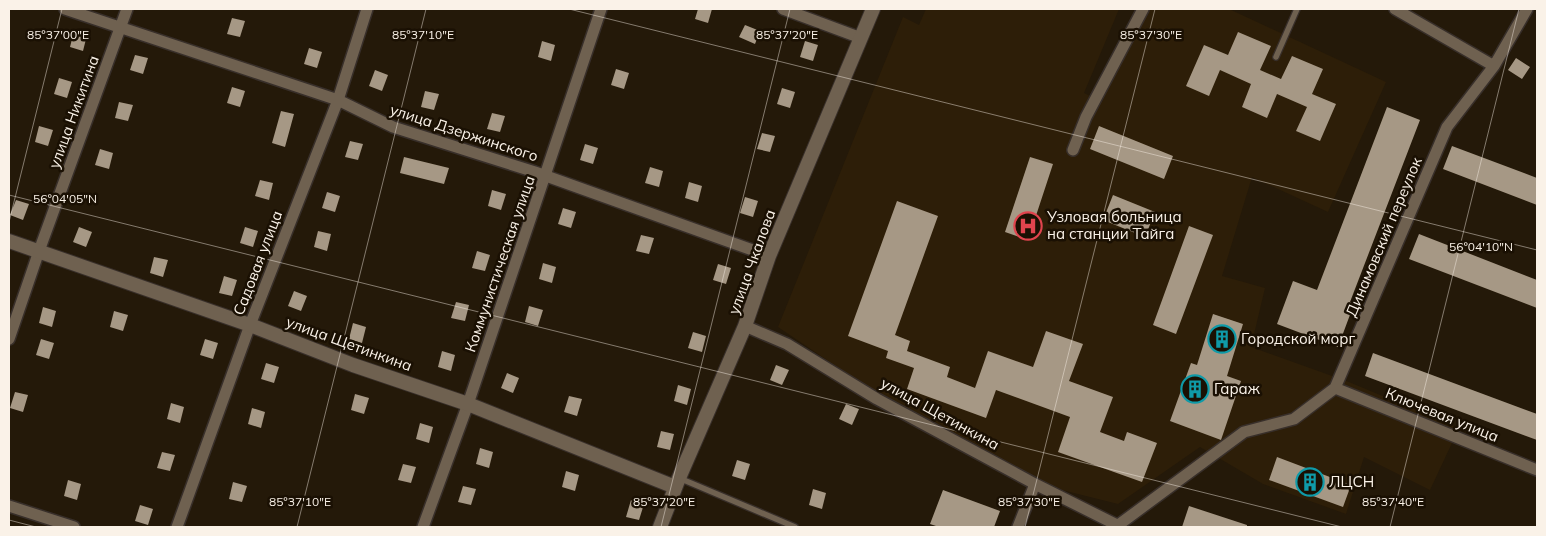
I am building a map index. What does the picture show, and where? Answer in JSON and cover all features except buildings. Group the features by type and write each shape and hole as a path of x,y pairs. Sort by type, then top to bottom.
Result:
{"street":[{"name":"улица Дзержинского","path":"65,9 121,26 338,100 393,127 546,176 769,256"},
{"name":"улица Никитина","path":"9,339 127,9"},
{"name":"Садовая улица","path":"177,527 250,325 338,100 367,9"},
{"name":"Коммунистическая улица","path":"423,527 468,404 602,9"},
{"path":"783,9 860,38"},
{"name":"улица Чкалова","path":"660,527 745,326 769,256 873,9"},
{"path":"1073,150 1086,117 1143,9"},
{"path":"1395,9 1494,66"},
{"name":"Динамовский переулок","path":"1119,527 1244,432 1294,419 1335,388 1447,127 1494,66 1527,9"},
{"name":"улица Щетинкина","path":"9,241 250,325 353,364 468,404 677,483"},
{"name":"улица Щетинкина","path":"745,326 787,344 878,399 1119,527"},
{"name":"Ключевая улица","path":"1335,388 1537,470"},
{"path":"1018,527 1035,484"},
{"path":"9,506 74,527"}],"lane":[{"path":"1276,58 1297,9"},
{"path":"677,483 795,527"}],"shaded area":[{"name":"Узловая больница на станции Тайга","path":"926,9 1119,9 1084,93 1102,102 1144,9 1229,9 1386,82 1328,212 1252,177 1222,276 1265,288 1251,347 1349,382 1459,428 1430,490 1364,457 1346,514 1263,484 1200,447 1118,504 1034,483 913,418 778,327 903,17 919,25"}],"place":[{"name":"Узловая больница на станции Тайга","path":"1028,226"},
{"name":"Городской морг","path":"1222,339"},
{"name":"Гараж","path":"1195,389"},
{"name":"ЛЦСН","path":"1310,482"}]}
